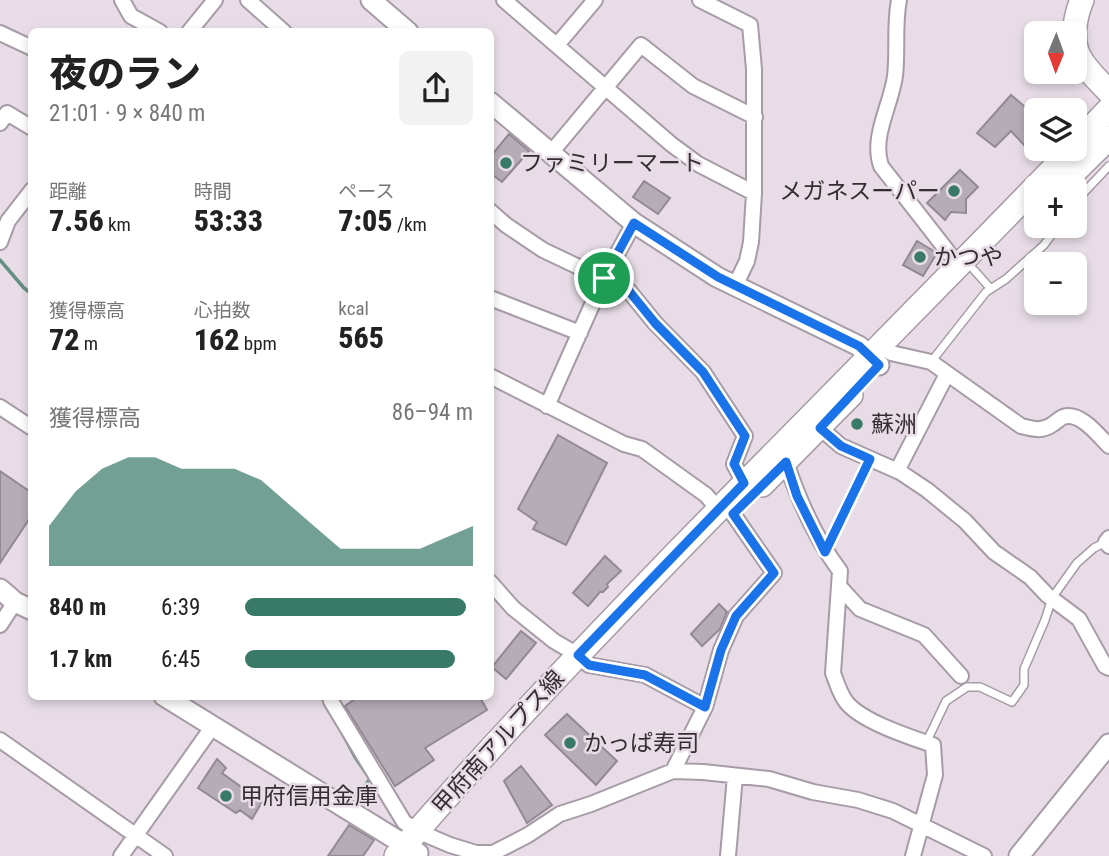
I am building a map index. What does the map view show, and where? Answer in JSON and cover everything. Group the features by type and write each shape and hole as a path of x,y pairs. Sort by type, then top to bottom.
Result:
{"main road":[{"path":"1082,0 1076,14 1078,55 1109,92"},
{"name":"甲府南アルプス線","path":"1087,132 1109,109"},
{"path":"1071,175 1109,138"},
{"name":"甲府南アルプス線","path":"726,512 744,483 880,358 967,268 1061,161"},
{"name":"甲府南アルプス線","path":"967,268 1024,219"},
{"name":"甲府南アルプス線","path":"414,846 583,660 726,512 786,462 820,428 880,358"}],"street":[{"path":"122,0 131,16 153,28"},
{"path":"192,28 215,0"},
{"path":"247,0 279,28"},
{"path":"371,0 403,28"},
{"path":"504,0 689,158 754,193"},
{"path":"556,45 595,0"},
{"path":"700,0 750,25 754,69 754,193 747,261 735,286"},
{"path":"899,0 895,75 878,140 877,155 881,166 967,268"},
{"path":"0,33 28,46"},
{"path":"550,154 641,45 692,86 755,117"},
{"path":"494,105 634,223 735,286 880,358 931,362 1021,426 1037,430 1048,428 1062,418 1073,417 1086,424 1109,446"},
{"path":"0,123 7,113 28,126"},
{"path":"1,240 4,219 28,194"},
{"path":"494,214 543,250 629,291 655,323 703,372 745,436 734,464 744,483"},
{"path":"547,406 604,278 634,223"},
{"path":"494,300 580,333"},
{"path":"897,471 947,374"},
{"path":"494,378 624,444 642,449 726,512 774,573 736,616 721,650 705,707 673,771"},
{"path":"0,407 28,425"},
{"path":"820,428 841,446 897,471 927,490 965,521 994,552 1079,619 1105,666 1109,668"},
{"path":"786,462 797,496 825,552 840,571 833,673 846,702 857,713 933,746 935,775 913,856"},
{"path":"839,586 860,609 924,635 961,677"},
{"path":"494,587 513,608 583,660 645,675 705,707"},
{"path":"0,589 23,606 0,625"},
{"path":"171,700 414,846 493,853 560,814 673,771 769,779 813,793 858,800 893,811 984,856"},
{"path":"331,700 404,822 414,846"},
{"path":"121,856 213,726"},
{"path":"0,740 165,856"},
{"path":"1019,856 1109,744"},
{"path":"732,855 735,776"}],"lane":[{"path":"1087,189 1109,166"},
{"path":"931,362 986,292 1006,279 1049,238"},
{"path":"967,268 991,289"},
{"path":"825,552 870,459"},
{"path":"926,743 946,701 967,687 979,687 1012,702 1024,685 1024,668 1052,598 1077,563 1094,548 1108,542"}],"building":[{"path":"1011,95 1024,106 1024,145 1011,131 995,147 977,133"},
{"path":"509,134 529,151 502,182 494,176 494,152"},
{"path":"960,170 978,187 966,199 966,213 951,212 945,220 927,203"},
{"path":"644,181 670,198 658,214 633,197"},
{"path":"917,241 937,253 923,276 903,265"},
{"path":"558,435 607,463 566,545 533,529 537,522 518,509"},
{"path":"0,471 28,490 28,521 0,563"},
{"path":"605,556 621,571 588,606 573,593"},
{"path":"719,604 727,612 720,629 702,646 691,634"},
{"path":"521,631 536,643 506,679 494,669 494,665"},
{"path":"353,700 481,700 487,710 425,748 434,760 395,786 345,706"},
{"path":"567,714 617,761 596,785 545,735"},
{"path":"217,759 226,768 222,773 262,802 252,819 240,810 236,813 198,788"},
{"path":"521,766 552,805 527,823 504,781"},
{"path":"349,825 374,840 363,856 328,856"}],"waterway":[{"path":"0,260 28,291"},
{"path":"341,731 370,779 356,796"}],"place":[{"name":"ファミリーマート","path":"506,163"},
{"name":"メガネスーパー","path":"954,191"},
{"name":"かつや","path":"920,257"},
{"name":"蘇洲","path":"857,424"},
{"name":"かっぱ寿司","path":"570,743"},
{"name":"甲府信用金庫","path":"226,796"}],"route":[{"path":"634,223 718,277 859,346 879,365 820,428 841,446 870,459 825,552 797,496 786,462 733,514 774,573 736,616 721,650 705,707 645,675 589,665 578,655 744,483 734,464 745,436 703,372 655,323 629,291 604,278 634,223"}]}
